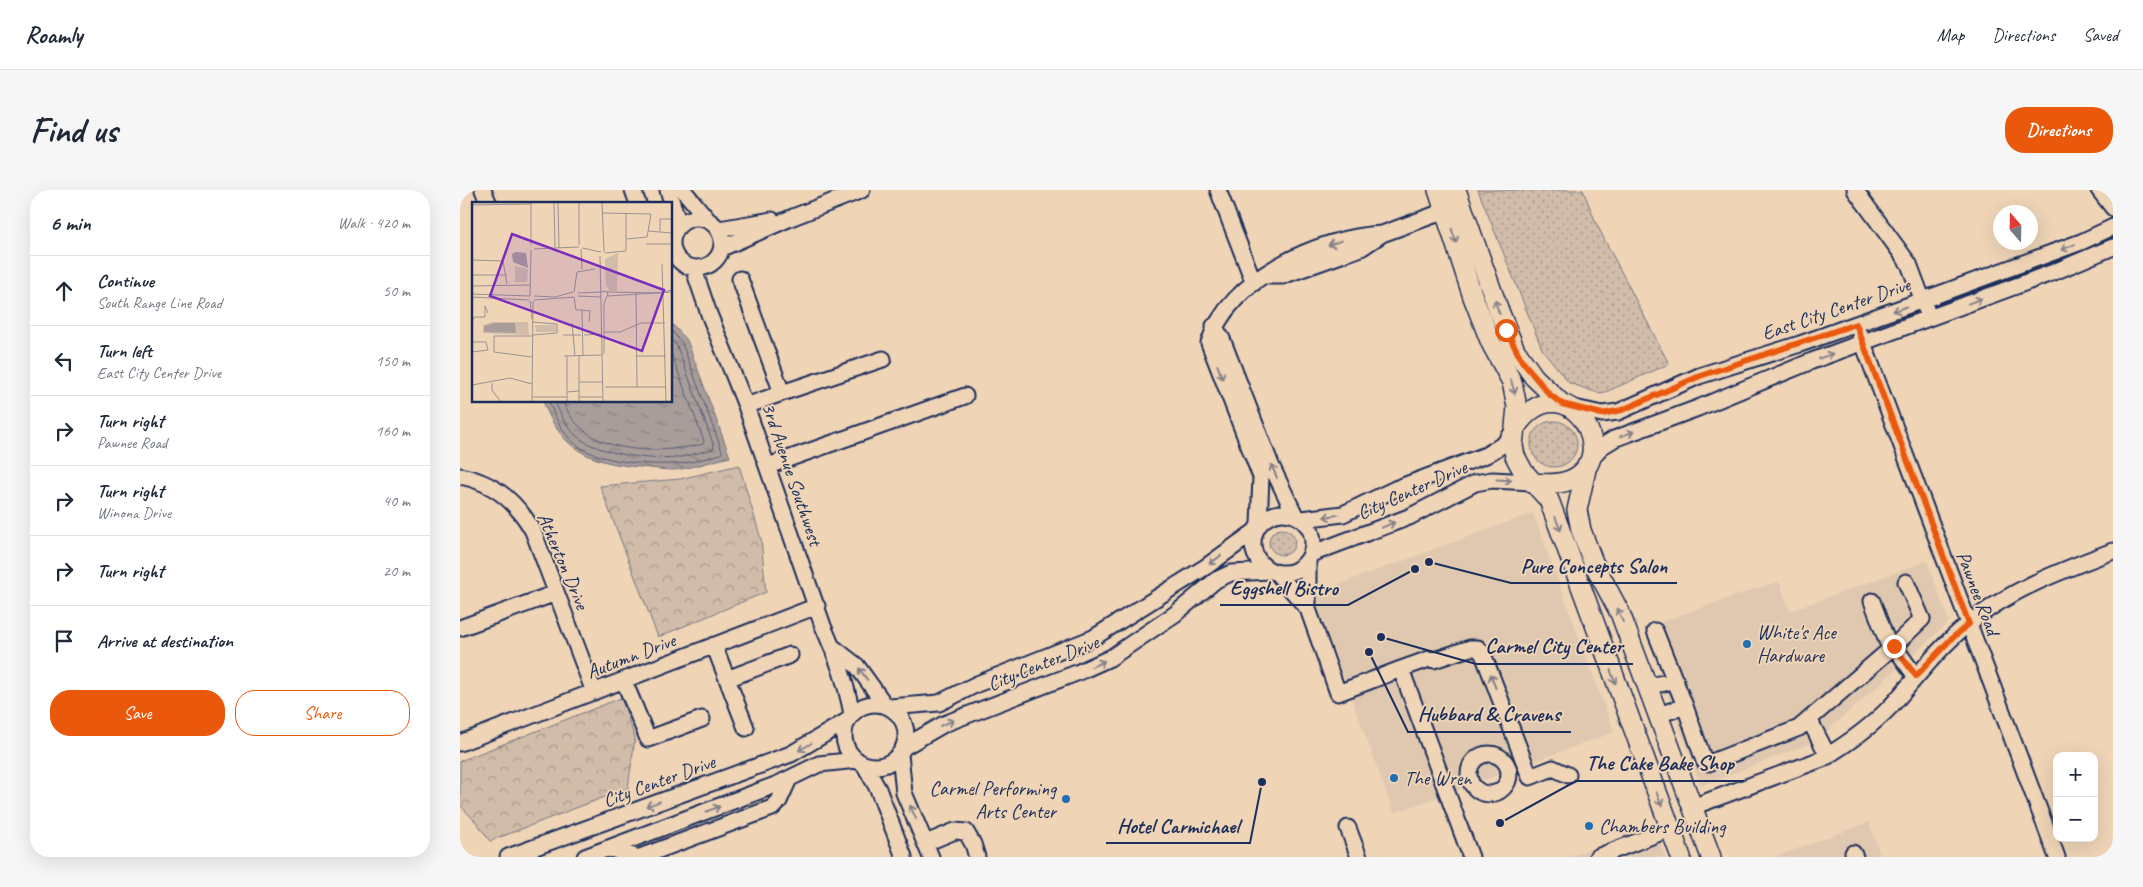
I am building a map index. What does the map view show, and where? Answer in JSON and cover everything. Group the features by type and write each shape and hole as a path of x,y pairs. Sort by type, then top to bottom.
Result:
{"main road":[{"path":"1438,190 1484,326 1512,382 1517,407 1513,446 1515,456 1520,466 1549,500 1681,857"},
{"path":"1456,190 1499,311 1515,350 1534,377 1566,405 1581,415 1591,431 1593,443 1577,510 1579,525 1593,562 1620,613 1711,857"},
{"path":"1515,429 1525,416 1536,408 1566,405"},
{"path":"1533,482 1555,484 1567,482 1579,475 1588,463"}],"street":[{"path":"483,190 487,202"},
{"path":"633,190 637,202"},
{"path":"672,212 675,228 672,246 674,253 684,265 694,270 711,265 719,256 722,248 713,224 683,190"},
{"path":"722,248 862,190"},
{"path":"1218,190 1260,279"},
{"path":"1855,190 1910,264 1931,321"},
{"path":"2099,190 2113,208"},
{"path":"1308,609 1274,572 1257,559 1253,551 1257,528 1261,476 1209,343 1214,326 1232,304 1260,279 1282,276 1361,248 1382,234 1445,211"},
{"path":"675,228 693,218 713,224 793,217"},
{"name":"East City Center Drive","path":"1566,405 1602,414 1618,412 1700,376 1923,300 2073,245 2113,227"},
{"name":"East City Center Drive","path":"1588,463 1602,447 1614,439 1863,343 1931,321 2113,248"},
{"name":"3rd Avenue Southwest","path":"709,314 711,265"},
{"name":"3rd Avenue Southwest","path":"694,270 709,314 768,466 823,626 834,648 846,682 849,718"},
{"path":"740,279 782,393"},
{"name":"Pawnee Road","path":"1856,324 2057,857"},
{"path":"1214,326 1222,338 1271,465 1298,517 1311,532 1308,609 1338,693 1429,659 1444,658 1470,648 1481,650 1530,777 1553,768 1568,775"},
{"path":"746,406 883,358"},
{"path":"768,466 965,396"},
{"name":"City Center Drive","path":"1298,517 1343,514 1395,489 1486,455 1504,444 1515,429"},
{"name":"Atherton Drive","path":"460,476 474,479 496,489 511,501 524,516 533,531 594,692"},
{"name":"City Center Drive","path":"1310,557 1409,517 1475,483 1492,480 1533,482"},
{"path":"1257,528 1276,514 1298,517"},
{"name":"City Center Drive","path":"888,706 926,706 939,703 977,684 1093,638 1207,566 1257,528"},
{"path":"1692,808 1828,756 1861,733 1890,706 1950,640 1990,608 2040,578 2113,551"},
{"path":"1274,572 1292,572 1310,557"},
{"name":"City Center Drive","path":"902,750 944,724 1079,672 1110,658 1175,614 1216,580 1231,573 1274,572"},
{"path":"1655,631 1676,681 1706,763 1799,728 1892,647 1922,619 1906,582"},
{"path":"460,628 556,593"},
{"path":"1872,601 1892,647 1916,676"},
{"name":"Autumn Drive","path":"460,743 816,606"},
{"path":"714,645 746,728"},
{"name":"3rd Avenue Southwest","path":"834,648 857,666 888,706"},
{"path":"727,679 790,655"},
{"path":"1401,669 1471,857"},
{"path":"624,681 648,739 702,719"},
{"path":"1647,686 1676,681"},
{"path":"904,857 879,793 860,762 847,749 844,740 849,718 867,704 888,706 903,720 906,728 902,750 904,793 928,850 955,831 966,832 974,844 977,857"},
{"path":"1658,715 1684,706"},
{"name":"City Center Drive","path":"516,856 791,754 849,718"},
{"path":"1808,719 1828,756"},
{"path":"585,857 789,779 827,762 860,762 877,766 886,764 902,750"},
{"path":"1481,755 1496,755 1508,766 1507,782 1496,793 1481,793 1470,782 1470,766 1481,755"},
{"path":"1508,766 1522,760"},
{"path":"608,848 638,857 772,808 780,801 789,779"},
{"path":"1446,790 1470,782"},
{"path":"1348,828 1359,857"},
{"path":"1597,857 1670,829"}],"shaded area":[{"path":"1533,513 1614,732 1394,813 1313,594"},
{"path":"1927,561 1949,622 1816,741 1701,786 1644,628 1779,581 1790,611"},
{"path":"1869,822 1881,857 1775,857"},
{"path":"1653,825 1665,857 1568,857"}],"green space":[{"path":"1478,190 1583,190 1596,223 1669,364 1601,394 1569,383 1542,349"},
{"path":"1549,421 1559,421 1573,431 1577,444 1573,457 1567,463 1559,467 1549,467 1535,457 1531,449 1531,439 1541,425"},
{"path":"739,465 761,539 766,592 658,637 600,486 680,479"},
{"path":"1282,529 1291,533 1295,542 1291,551 1282,555 1273,551 1269,542 1273,533"},
{"path":"621,698 635,738 628,788 490,841 477,823 460,805 460,761"}],"water":[{"path":"672,324 687,340 730,457 674,470 606,462 580,451 568,442 550,418 543,402 672,402"}],"place":[{"name":"Pure Concepts Salon","path":"1429,562"},
{"name":"Eggshell Bistro","path":"1415,569"},
{"name":"Carmel City Center","path":"1381,637"},
{"name":"White's Ace Hardware","path":"1747,644"},
{"name":"Hubbard & Cravens","path":"1369,652"},
{"name":"The Wren","path":"1394,778"},
{"name":"Hotel Carmichael","path":"1262,782"},
{"name":"Carmel Performing Arts Center","path":"1066,799"},
{"name":"The Cake Bake Shop","path":"1500,823"},
{"name":"Chambers Building","path":"1589,826"}],"route":[{"path":"1506,330 1522,361 1549,394 1562,404 1602,414 1622,410 1679,384 1719,369 1800,344 1856,324 1969,624 1950,640 1916,676 1894,646"}]}
